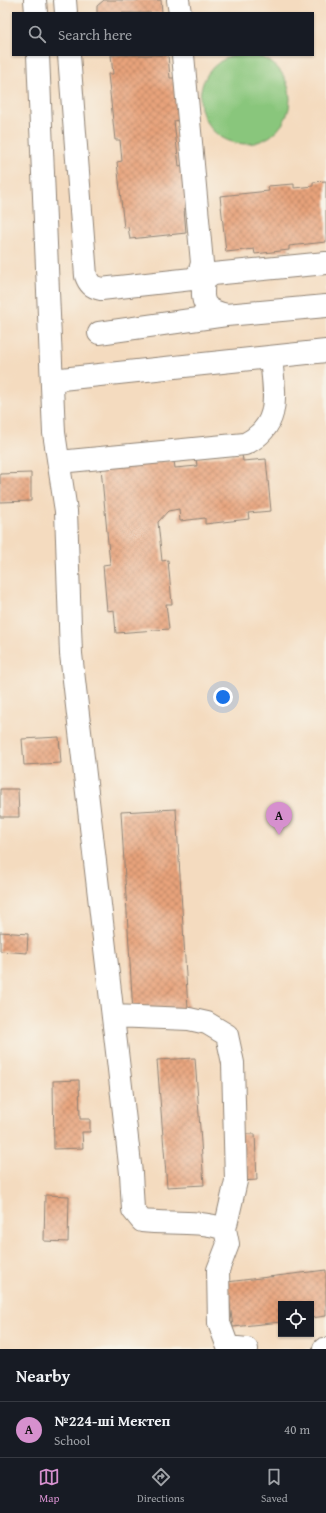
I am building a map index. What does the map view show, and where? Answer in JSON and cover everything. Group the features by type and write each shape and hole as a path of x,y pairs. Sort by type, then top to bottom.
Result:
{"lane":[{"path":"35,0 36,12"},
{"path":"65,0 66,12"},
{"path":"178,0 180,12"},
{"path":"38,56 54,433 66,510 71,654 131,1173 133,1210 142,1220 160,1223 210,1224 224,1229"},
{"path":"69,56 86,276 88,282 93,287 101,290 192,279 198,275 200,270 202,263 183,56"},
{"path":"226,315 212,311 204,302 202,294 204,280 213,274 326,263"},
{"path":"99,333 226,315 326,306"},
{"path":"52,380 326,351"},
{"path":"58,462 245,444 257,438 267,426 274,410 271,357"},
{"path":"113,1016 189,1019 207,1023 227,1035 234,1063 236,1182 224,1229 228,1244 218,1270 219,1323 228,1347 247,1349"}],"green space":[{"path":"233,56 257,56 270,62 277,67 282,74 289,90 289,108 282,124 277,131 270,136 254,143 236,143 220,136 213,131 208,124 201,108 201,90 208,74 213,67 220,62"}],"building":[{"path":"104,0 161,0 162,12 97,12 97,6"},
{"path":"111,56 168,56 170,78 175,78 180,120 174,121 179,166 185,165 189,208 184,209 186,233 130,239 128,227 124,228 117,162 122,161 120,140 115,140 108,74 113,74"},
{"path":"326,181 326,242 289,246 289,250 255,254 254,249 226,252 220,196 269,191 268,186 294,184 294,188 313,186 313,182"},
{"path":"242,454 243,461 266,459 271,511 248,513 249,519 205,524 205,518 180,521 179,509 168,511 158,522 162,561 168,560 172,604 166,604 169,629 116,633 114,610 107,611 103,565 110,564 101,468 174,461 175,468 197,466 196,459"},
{"path":"31,473 31,501 0,502 0,474"},
{"path":"59,737 61,763 24,765 22,739"},
{"path":"0,789 18,789 19,817 0,817"},
{"path":"176,809 188,1009 133,1013 121,812"},
{"path":"0,932 28,934 27,953 0,951"},
{"path":"195,1058 204,1185 167,1187 157,1060"},
{"path":"79,1080 80,1119 90,1119 90,1132 82,1132 83,1148 54,1149 53,1081"},
{"path":"239,1134 255,1134 257,1180 241,1181"},
{"path":"45,1195 69,1196 68,1242 44,1241"},
{"path":"326,1270 326,1316 314,1318 314,1301 278,1301 278,1322 233,1327 227,1282"}],"place":[{"name":"№224-ші Мектеп","path":"279,835"}]}
